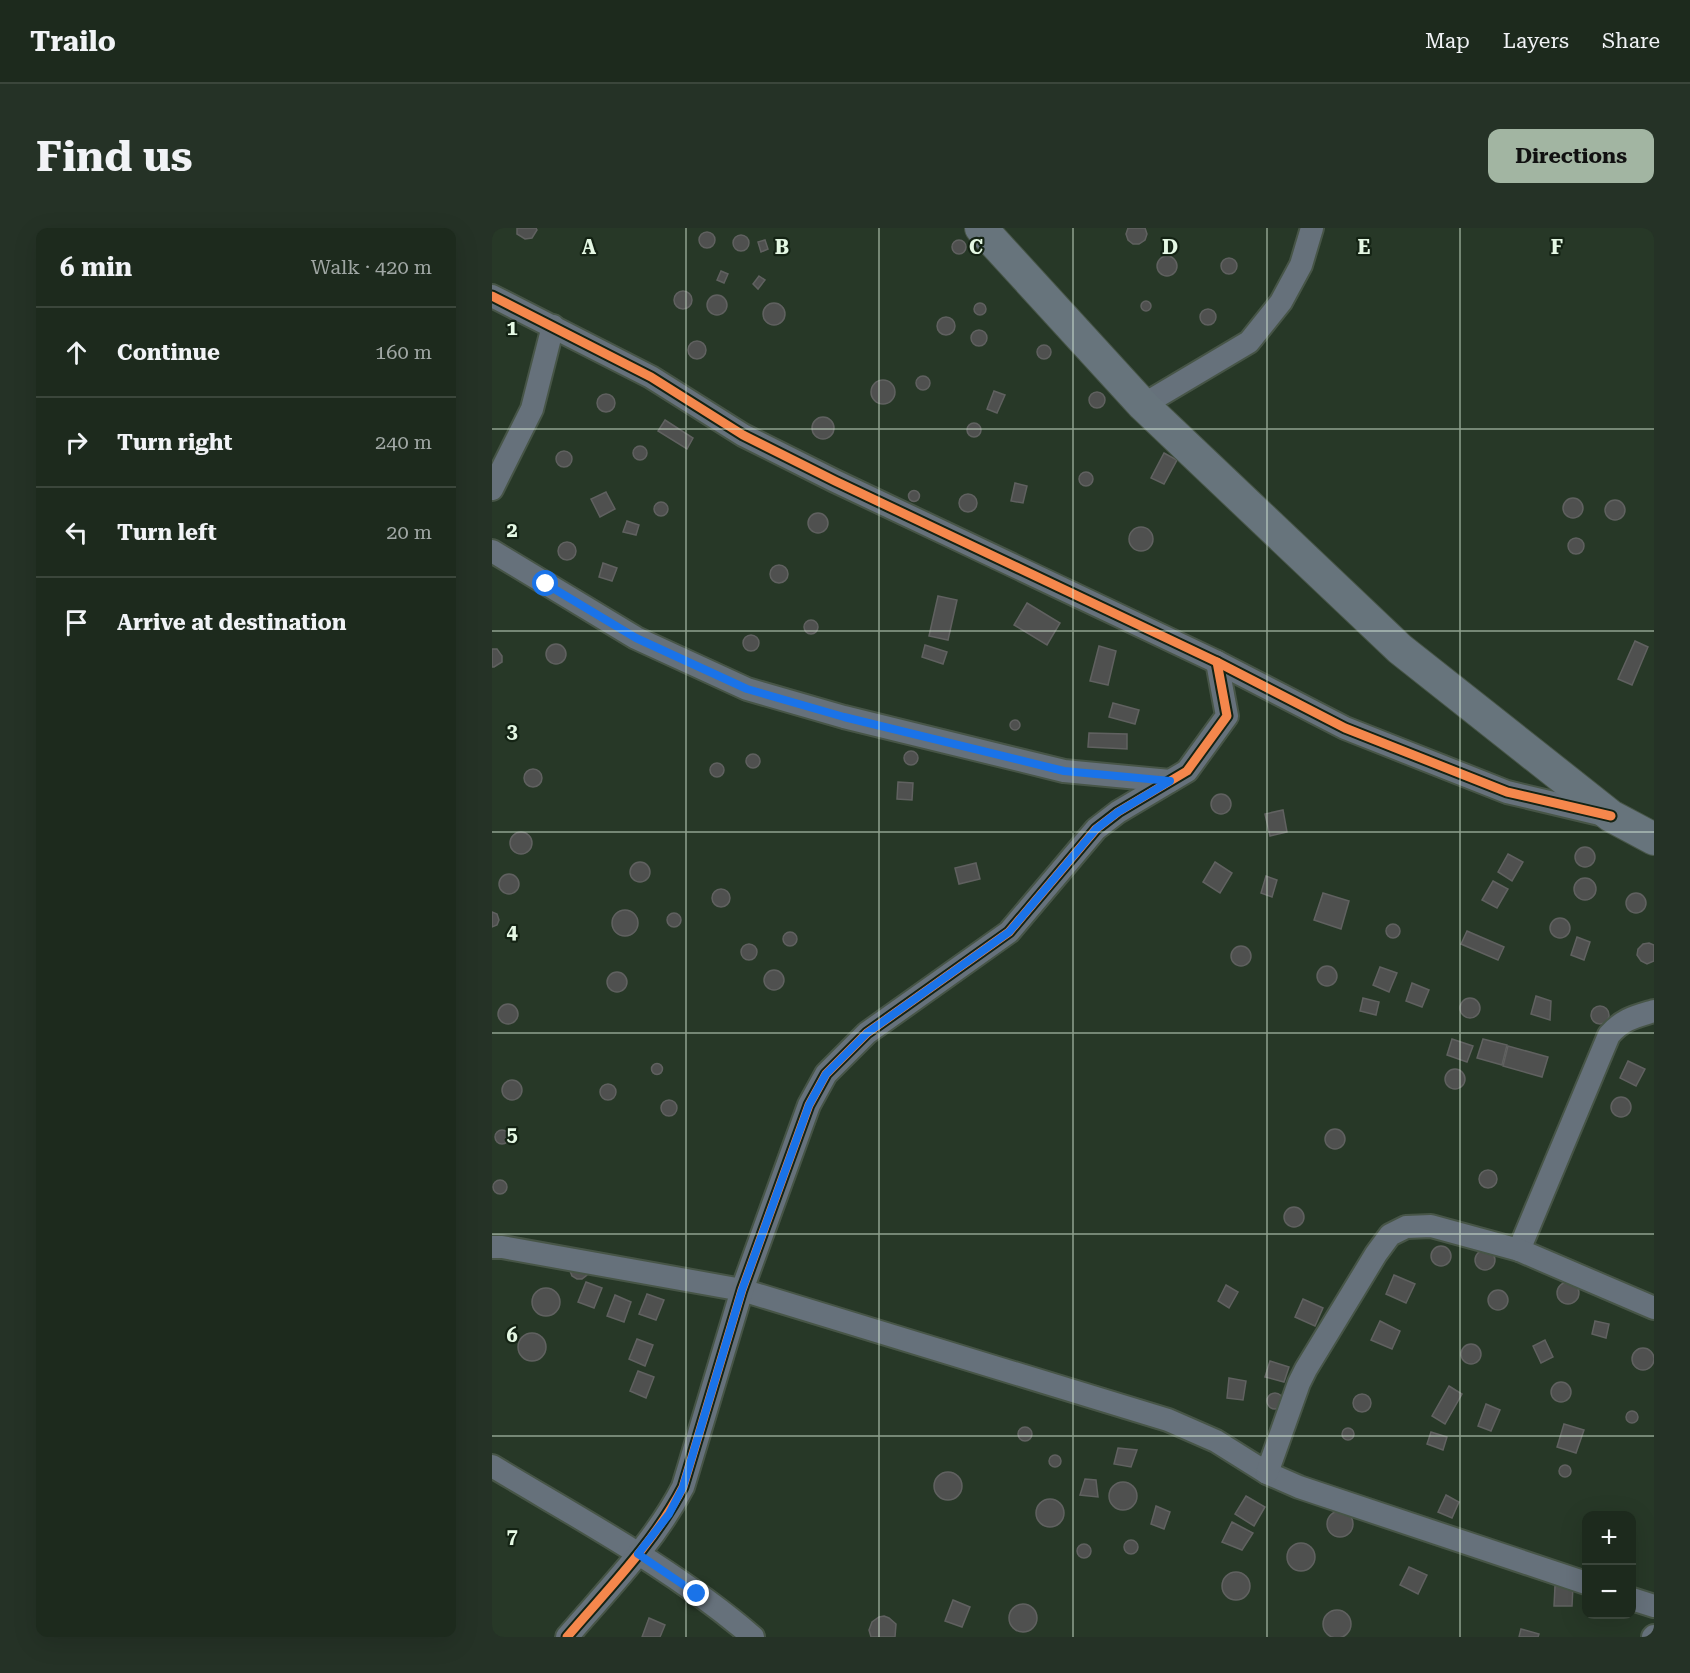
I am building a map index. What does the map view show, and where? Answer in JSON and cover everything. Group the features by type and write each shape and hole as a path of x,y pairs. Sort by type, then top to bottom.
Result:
{"main road":[{"path":"981,228 1143,405 1400,649 1611,816 1654,840"}],"street":[{"path":"1143,405 1249,342 1281,303 1301,265 1312,228"},
{"path":"492,296 651,377 743,435 1217,662 1346,728 1507,792 1611,816"},
{"path":"492,489 532,409 553,326"},
{"path":"492,551 636,638 747,689 844,717 1064,771 1170,781"},
{"path":"567,1637 669,1514 683,1487 742,1290 809,1105 826,1074 867,1033 1009,932 1096,829 1118,812 1187,771 1227,716 1217,662"},
{"path":"1519,1250 1609,1035 1618,1024 1627,1019 1654,1011"},
{"path":"1267,1473 1302,1376 1343,1306 1390,1235 1406,1227 1431,1226 1519,1250 1654,1308"},
{"path":"492,1247 742,1290 1168,1420 1216,1441 1267,1473 1299,1487 1582,1581"},
{"path":"492,1466 638,1554 697,1594 753,1637"},
{"path":"1636,1600 1654,1606"}],"building":[{"path":"517,228 536,228 537,230 532,238 525,239 517,234"},
{"path":"1128,228 1145,228 1147,234 1145,240 1139,244 1133,244 1128,240 1126,234"},
{"path":"704,232 710,232 715,240 713,246 704,248 699,243 699,237"},
{"path":"738,235 744,235 749,243 747,249 738,251 733,246 733,240"},
{"path":"765,240 768,249 761,252 758,242"},
{"path":"959,240 964,242 966,247 964,252 959,254 954,252 952,247 954,242"},
{"path":"1163,256 1171,256 1177,262 1177,270 1171,276 1163,276 1157,270 1157,262"},
{"path":"1229,258 1237,266 1229,274 1221,266"},
{"path":"721,271 728,274 724,283 717,280"},
{"path":"759,276 765,280 758,289 753,284"},
{"path":"679,291 687,291 692,296 690,307 679,309 674,304 674,296"},
{"path":"717,295 724,298 727,305 724,312 717,315 710,312 707,305 710,298"},
{"path":"1146,301 1150,302 1150,310 1146,311 1142,310 1141,306 1142,302"},
{"path":"774,303 782,306 785,314 782,322 774,325 766,322 763,314 766,306"},
{"path":"980,303 986,309 980,315 974,309"},
{"path":"1208,309 1214,311 1216,317 1214,323 1208,325 1202,323 1200,317 1202,311"},
{"path":"946,317 954,322 955,326 950,334 946,335 938,330 937,326 942,318"},
{"path":"979,330 987,338 979,346 971,338"},
{"path":"697,341 703,344 706,350 703,356 697,359 691,356 688,350 691,344"},
{"path":"1041,345 1047,345 1051,352 1047,359 1041,359 1037,355 1037,349"},
{"path":"923,376 928,378 930,383 928,388 923,390 918,388 916,383 918,378"},
{"path":"883,380 892,383 895,392 892,401 883,404 874,401 871,392 874,383"},
{"path":"994,391 1005,395 997,413 987,409"},
{"path":"1094,392 1100,392 1105,400 1103,406 1094,408 1089,403 1089,397"},
{"path":"602,394 610,394 615,399 613,410 602,412 597,407 597,399"},
{"path":"823,417 833,424 834,428 827,438 823,439 813,432 812,428 819,418"},
{"path":"665,420 693,438 687,449 658,431"},
{"path":"974,423 979,425 981,430 979,435 974,437 969,435 967,430 969,425"},
{"path":"637,446 643,446 647,453 643,460 637,460 633,456 633,450"},
{"path":"564,451 572,459 564,467 556,459"},
{"path":"1164,453 1177,460 1164,484 1151,478"},
{"path":"1083,472 1089,472 1093,479 1089,486 1083,486 1079,482 1079,476"},
{"path":"1015,483 1027,486 1023,503 1011,501"},
{"path":"914,490 920,496 914,502 908,496"},
{"path":"606,492 615,509 600,517 591,499"},
{"path":"968,494 974,497 977,503 974,509 968,512 962,509 959,503 962,497"},
{"path":"1569,498 1577,498 1583,504 1583,512 1577,518 1569,518 1563,512 1563,504"},
{"path":"1611,500 1619,500 1625,506 1625,514 1619,520 1611,520 1605,514 1605,506"},
{"path":"661,502 666,504 668,509 666,514 661,516 656,514 654,509 656,504"},
{"path":"818,513 825,516 828,523 825,530 818,533 811,530 808,523 811,516"},
{"path":"627,521 639,525 636,535 623,532"},
{"path":"1141,527 1149,531 1153,539 1149,547 1141,551 1133,547 1129,539 1133,531"},
{"path":"1573,538 1579,538 1584,546 1582,552 1573,554 1568,549 1568,543"},
{"path":"567,542 573,545 576,551 573,557 567,560 561,557 558,551 561,545"},
{"path":"603,563 617,568 612,581 599,577"},
{"path":"779,565 785,568 788,574 785,580 779,583 773,580 770,574 773,568"},
{"path":"938,596 957,600 948,640 929,636"},
{"path":"1027,603 1060,623 1047,645 1014,625"},
{"path":"811,620 816,622 818,627 816,632 811,634 806,632 804,627 806,622"},
{"path":"751,635 757,637 759,643 757,649 751,651 745,649 743,643 745,637"},
{"path":"1635,641 1648,647 1632,685 1618,679"},
{"path":"556,644 563,647 566,654 563,661 556,664 549,661 546,654 549,647"},
{"path":"925,645 947,652 943,664 922,657"},
{"path":"1099,646 1116,651 1108,685 1090,681"},
{"path":"492,649 497,649 502,656 502,662 494,667 492,667"},
{"path":"1113,703 1139,710 1135,724 1109,717"},
{"path":"1015,720 1020,725 1015,730 1010,725"},
{"path":"1089,733 1127,734 1127,749 1088,747"},
{"path":"908,751 914,751 918,758 914,765 908,765 904,761 904,755"},
{"path":"753,754 758,756 760,761 758,766 753,768 748,766 746,761 748,756"},
{"path":"714,763 720,763 724,770 720,777 714,777 710,773 710,767"},
{"path":"533,769 539,772 542,778 539,784 533,787 527,784 524,778 527,772"},
{"path":"898,782 913,783 912,800 897,799"},
{"path":"1217,794 1225,794 1231,800 1231,808 1225,814 1217,814 1211,808 1211,800"},
{"path":"1283,810 1287,832 1270,836 1265,814"},
{"path":"521,832 529,835 532,843 529,851 521,854 513,851 510,843 513,835"},
{"path":"1581,847 1589,847 1595,853 1595,861 1589,867 1581,867 1575,861 1575,853"},
{"path":"1508,854 1523,862 1512,881 1498,872"},
{"path":"640,862 647,865 650,872 647,879 640,882 633,879 630,872 633,865"},
{"path":"1215,862 1232,873 1220,893 1203,882"},
{"path":"976,863 980,879 959,884 955,868"},
{"path":"509,874 516,877 519,884 516,891 509,894 502,891 499,884 502,877"},
{"path":"1266,876 1277,880 1272,897 1261,893"},
{"path":"1585,878 1593,881 1596,889 1593,897 1585,900 1577,897 1574,889 1577,881"},
{"path":"1493,881 1508,889 1497,908 1482,900"},
{"path":"721,889 727,892 730,898 727,904 721,907 715,904 712,898 715,892"},
{"path":"1323,893 1349,901 1341,929 1314,920"},
{"path":"1636,893 1643,896 1646,903 1643,910 1636,913 1629,910 1626,903 1629,896"},
{"path":"625,910 634,914 638,923 634,932 625,936 616,932 612,923 616,914"},
{"path":"492,912 497,914 499,920 497,925 492,927"},
{"path":"671,913 677,913 681,920 677,927 671,927 667,923 667,917"},
{"path":"1556,918 1564,918 1570,924 1570,932 1564,938 1556,938 1550,932 1550,924"},
{"path":"1390,924 1396,924 1400,931 1396,938 1390,938 1386,934 1386,928"},
{"path":"1467,931 1504,947 1498,960 1461,944"},
{"path":"790,932 795,934 797,939 795,944 790,946 785,944 783,939 785,934"},
{"path":"1577,937 1590,942 1584,960 1571,955"},
{"path":"749,944 757,952 749,960 741,952"},
{"path":"1643,944 1654,945 1654,961 1647,964 1637,955 1638,949"},
{"path":"1237,946 1245,946 1251,952 1251,960 1245,966 1237,966 1231,960 1231,952"},
{"path":"1323,966 1331,966 1337,972 1337,980 1331,986 1323,986 1317,980 1317,972"},
{"path":"1380,967 1397,973 1389,992 1373,985"},
{"path":"774,970 781,973 784,980 781,987 774,990 767,987 764,980 767,973"},
{"path":"617,972 624,975 627,982 624,989 617,992 610,989 607,982 610,975"},
{"path":"1412,983 1429,990 1422,1007 1406,1001"},
{"path":"1536,996 1551,1001 1550,1020 1531,1014"},
{"path":"1363,998 1379,1002 1376,1015 1360,1011"},
{"path":"1466,998 1474,998 1480,1004 1480,1012 1474,1018 1466,1018 1460,1012 1460,1004"},
{"path":"508,1004 515,1007 518,1014 515,1021 508,1024 501,1021 498,1014 501,1007"},
{"path":"1596,1006 1604,1006 1609,1011 1607,1022 1596,1024 1591,1019 1591,1011"},
{"path":"1452,1039 1473,1046 1467,1062 1447,1055"},
{"path":"1483,1039 1507,1045 1502,1065 1477,1058"},
{"path":"1508,1046 1548,1057 1542,1077 1503,1066"},
{"path":"1628,1061 1645,1069 1636,1086 1620,1078"},
{"path":"657,1064 661,1065 661,1073 657,1074 653,1073 652,1069 653,1065"},
{"path":"1451,1069 1459,1069 1465,1075 1465,1083 1459,1089 1451,1089 1445,1083 1445,1075"},
{"path":"512,1080 519,1083 522,1090 519,1097 512,1100 505,1097 502,1090 505,1083"},
{"path":"608,1084 616,1092 608,1100 600,1092"},
{"path":"1617,1097 1625,1097 1631,1103 1631,1111 1625,1117 1617,1117 1611,1111 1611,1103"},
{"path":"669,1100 677,1108 669,1116 661,1108"},
{"path":"1335,1129 1342,1132 1345,1139 1342,1146 1335,1149 1328,1146 1325,1139 1328,1132"},
{"path":"499,1130 505,1130 509,1137 505,1144 499,1144 495,1140 495,1134"},
{"path":"1488,1170 1494,1173 1497,1179 1494,1185 1488,1188 1482,1185 1479,1179 1482,1173"},
{"path":"497,1180 503,1180 507,1187 503,1194 497,1194 493,1190 493,1184"},
{"path":"1290,1207 1298,1207 1304,1213 1304,1221 1298,1227 1290,1227 1284,1221 1284,1213"},
{"path":"1437,1246 1445,1246 1451,1252 1451,1260 1445,1266 1437,1266 1431,1260 1431,1252"},
{"path":"1485,1250 1492,1253 1495,1260 1492,1267 1485,1270 1478,1267 1475,1260 1478,1253"},
{"path":"588,1270 587,1275 582,1279 572,1276 570,1271"},
{"path":"1394,1275 1415,1284 1406,1303 1386,1294"},
{"path":"586,1282 602,1288 594,1308 578,1302"},
{"path":"1568,1282 1576,1285 1579,1293 1576,1301 1568,1304 1560,1301 1557,1293 1560,1285"},
{"path":"1226,1285 1238,1292 1229,1308 1218,1301"},
{"path":"546,1288 556,1292 560,1302 556,1312 546,1316 536,1312 532,1302 536,1292"},
{"path":"1494,1290 1502,1290 1508,1296 1508,1304 1502,1310 1494,1310 1488,1304 1488,1296"},
{"path":"647,1294 664,1300 656,1320 639,1314"},
{"path":"615,1295 631,1302 624,1322 607,1316"},
{"path":"1303,1299 1323,1308 1315,1326 1295,1317"},
{"path":"1380,1321 1400,1331 1392,1349 1371,1340"},
{"path":"1595,1321 1609,1324 1606,1338 1592,1334"},
{"path":"532,1333 542,1337 546,1347 542,1357 532,1361 522,1357 518,1347 522,1337"},
{"path":"637,1339 653,1345 645,1366 629,1359"},
{"path":"1545,1340 1553,1357 1541,1363 1533,1346"},
{"path":"1467,1344 1475,1344 1481,1350 1481,1358 1475,1364 1467,1364 1461,1358 1461,1350"},
{"path":"1643,1348 1653,1355 1654,1359 1647,1369 1643,1370 1633,1363 1632,1359 1639,1349"},
{"path":"1270,1361 1289,1367 1284,1382 1265,1377"},
{"path":"638,1371 654,1377 646,1398 630,1391"},
{"path":"1229,1378 1246,1381 1243,1400 1227,1398"},
{"path":"1557,1382 1565,1382 1571,1388 1571,1396 1565,1402 1557,1402 1551,1396 1551,1388"},
{"path":"1449,1386 1462,1394 1445,1424 1432,1416"},
{"path":"1275,1393 1283,1401 1275,1409 1267,1401"},
{"path":"1362,1394 1368,1397 1371,1403 1368,1409 1362,1412 1356,1409 1353,1403 1356,1397"},
{"path":"1486,1404 1500,1410 1491,1431 1478,1426"},
{"path":"1634,1411 1637,1412 1637,1422 1630,1423 1627,1422 1626,1415 1627,1412"},
{"path":"1564,1424 1584,1430 1576,1453 1557,1447"},
{"path":"1022,1427 1028,1427 1032,1434 1028,1441 1022,1441 1018,1437 1018,1431"},
{"path":"1350,1428 1354,1434 1350,1440 1346,1440 1342,1432"},
{"path":"1431,1432 1447,1437 1443,1450 1427,1444"},
{"path":"1118,1448 1137,1450 1131,1467 1114,1464"},
{"path":"1057,1455 1061,1461 1057,1467 1053,1467 1049,1459"},
{"path":"1567,1465 1571,1471 1567,1477 1563,1477 1559,1469"},
{"path":"948,1472 958,1476 962,1486 958,1496 948,1500 938,1496 934,1486 938,1476"},
{"path":"1085,1479 1096,1480 1098,1497 1080,1495"},
{"path":"1123,1482 1133,1486 1137,1496 1133,1506 1123,1510 1113,1506 1109,1496 1113,1486"},
{"path":"1446,1495 1459,1502 1452,1518 1438,1512"},
{"path":"1246,1496 1265,1507 1254,1526 1235,1514"},
{"path":"1050,1499 1060,1503 1064,1513 1060,1523 1050,1527 1040,1523 1036,1513 1040,1503"},
{"path":"1156,1506 1170,1512 1164,1529 1151,1524"},
{"path":"1340,1511 1350,1514 1353,1524 1350,1534 1340,1537 1330,1534 1327,1524 1330,1514"},
{"path":"1232,1522 1253,1533 1242,1550 1222,1542"},
{"path":"1128,1540 1134,1540 1138,1547 1134,1554 1128,1554 1124,1550 1124,1544"},
{"path":"1301,1543 1311,1547 1315,1557 1311,1567 1301,1571 1291,1567 1287,1557 1291,1547"},
{"path":"1081,1544 1087,1544 1091,1551 1087,1558 1081,1558 1077,1554 1077,1548"},
{"path":"1409,1567 1427,1575 1418,1594 1400,1585"},
{"path":"1236,1572 1246,1576 1250,1586 1246,1596 1236,1600 1226,1596 1222,1586 1226,1576"},
{"path":"1555,1586 1573,1586 1572,1606 1554,1606"},
{"path":"953,1600 970,1607 962,1627 945,1621"},
{"path":"1023,1604 1033,1608 1037,1618 1033,1628 1023,1632 1013,1628 1009,1618 1013,1608"},
{"path":"1337,1610 1347,1614 1351,1624 1347,1634 1337,1638 1327,1634 1323,1624 1327,1614"},
{"path":"884,1616 896,1624 895,1637 871,1637 869,1630 872,1622"},
{"path":"649,1618 665,1625 660,1637 642,1637"},
{"path":"1521,1629 1539,1634 1538,1637 1519,1637"}],"cycle path":[{"path":"492,296 651,377 743,435 1217,662 1345,728 1507,792 1611,816"},
{"path":"567,1637 644,1546 683,1487 742,1290 809,1105 826,1074 867,1033 1009,932 1096,829 1118,812 1187,771 1227,716 1217,662"}],"route":[{"path":"546,584 636,638 747,689 844,717 1064,771 1170,781 1118,812 1096,829 1009,932 867,1033 826,1074 809,1105 742,1290 683,1487 669,1514 638,1554 697,1594"}]}
